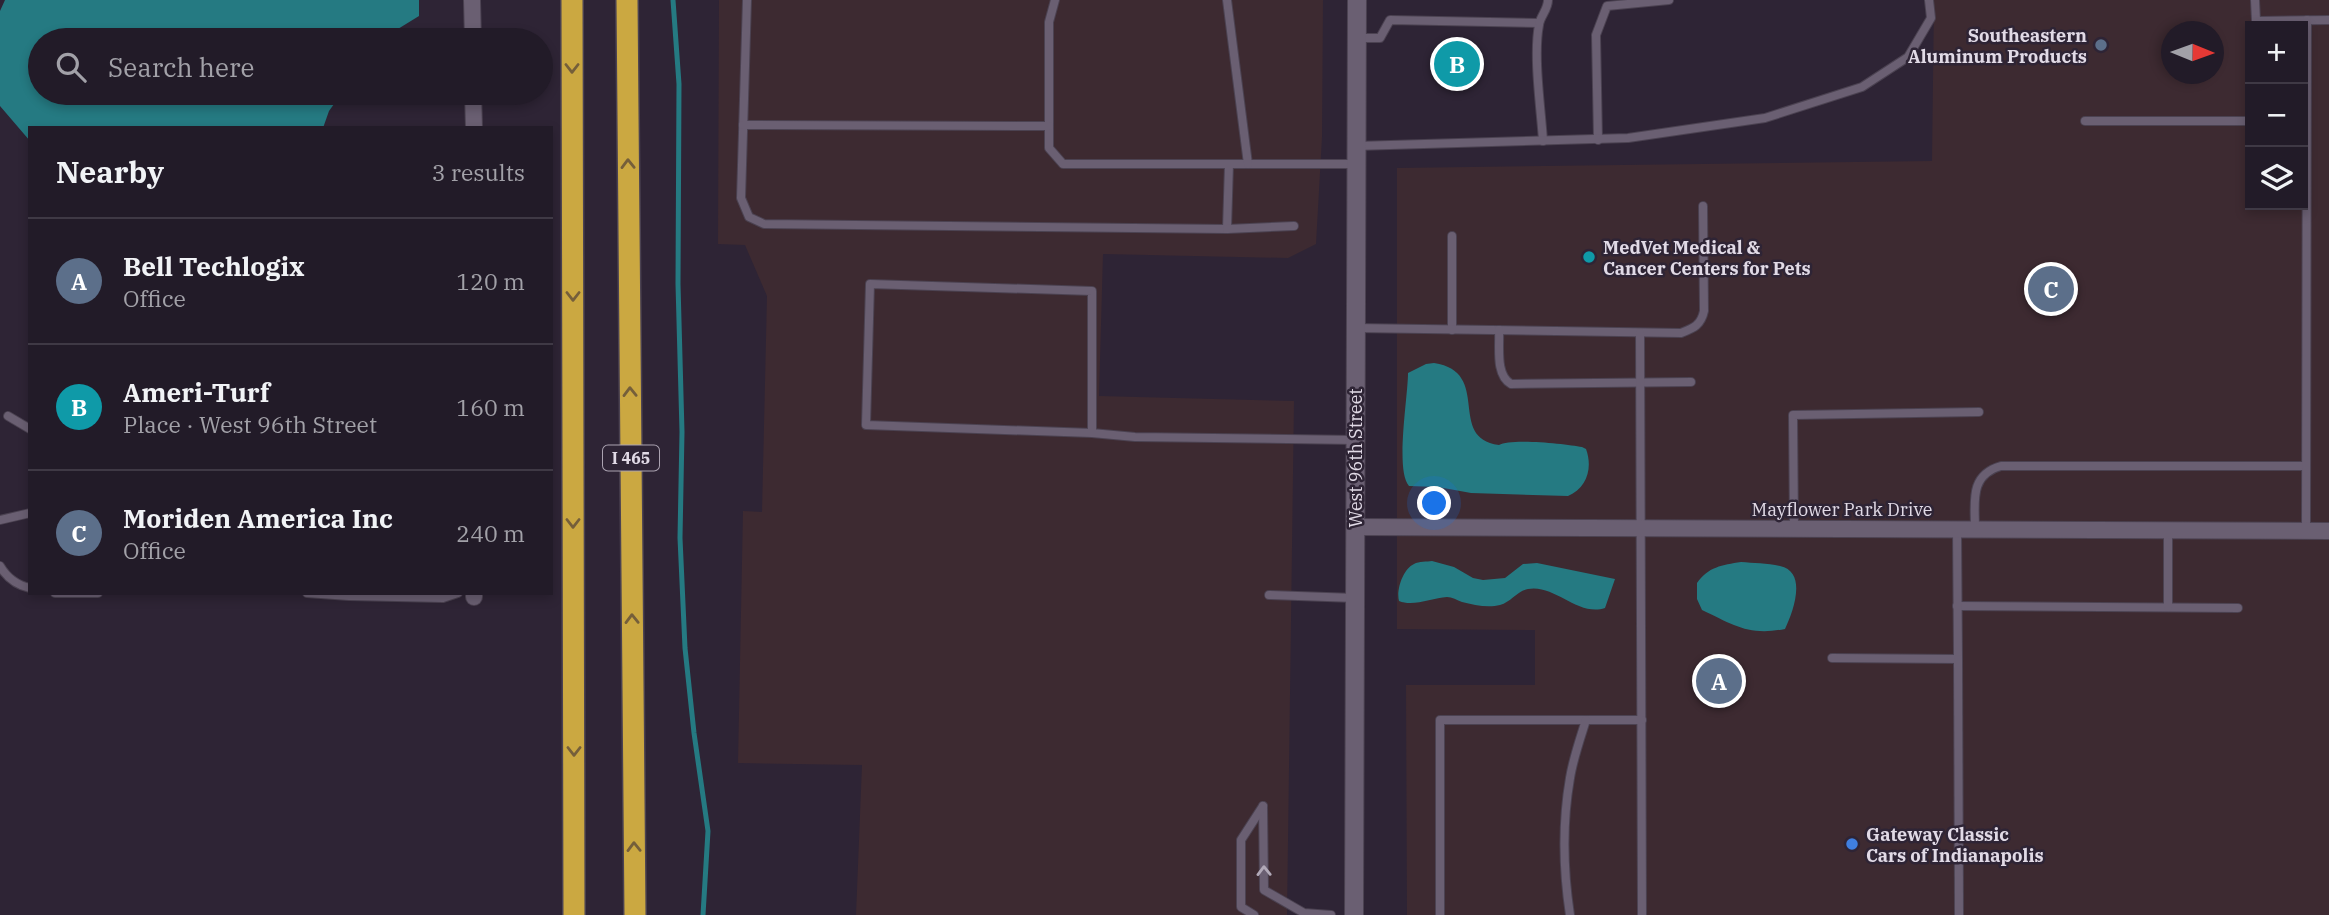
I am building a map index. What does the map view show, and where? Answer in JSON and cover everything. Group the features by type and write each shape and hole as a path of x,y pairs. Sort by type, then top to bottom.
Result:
{"highway":[{"path":"572,0 574,915"},
{"name":"I 465","path":"627,0 635,915"}],"street":[{"path":"472,0 473,28"},
{"name":"West 96th Street","path":"1354,915 1357,0"},
{"path":"473,105 474,126"},
{"name":"Mayflower Park Drive","path":"1356,527 2329,531"}],"lane":[{"path":"747,0 741,198 749,218 764,224 1227,229 1294,226"},
{"path":"1055,0 1049,22 1049,148 1063,164 1248,164 1544,141 1628,138 1765,118 1862,87 1908,57 1931,18 1930,0"},
{"path":"1227,0 1248,164"},
{"path":"1544,141 1538,63 1539,23 1548,7 1548,0"},
{"path":"1598,139 1596,35 1607,6 1669,0"},
{"path":"2255,0 2256,21"},
{"path":"1357,38 1380,38 1390,20 1539,23"},
{"path":"2305,531 2307,20"},
{"path":"2290,21 2329,20"},
{"path":"2085,121 2245,121"},
{"path":"743,125 1049,125"},
{"path":"1227,229 1229,164"},
{"path":"1355,328 1681,333 1695,328 1704,311 1703,206"},
{"path":"1452,236 1452,330"},
{"path":"1092,433 1092,291 870,284 866,425 1135,437 1355,440"},
{"path":"1499,330 1501,373 1511,384 1691,382"},
{"path":"1640,333 1642,915"},
{"path":"1794,528 1793,415 1979,412"},
{"path":"8,416 28,428"},
{"path":"1975,529 1975,494 1978,482 1984,473 2001,466 2305,466"},
{"path":"0,520 28,513"},
{"path":"1957,529 1959,915"},
{"path":"2168,529 2168,607"},
{"path":"0,566 6,577 28,588"},
{"path":"1269,594 1355,598"},
{"path":"361,595 443,598 469,595"},
{"path":"1957,606 2238,608"},
{"path":"1832,658 1958,659"},
{"path":"1440,915 1440,720 1642,720"},
{"path":"1570,915 1565,879 1564,829 1570,776 1586,720"},
{"path":"1254,915 1241,907 1241,840 1263,806 1264,890 1302,914 1331,915"}],"shaded area":[{"path":"5,0 419,0 419,16 400,28 28,28 28,105 333,105 324,126 28,126 28,139 0,106 0,11"},
{"path":"719,0 1323,0 1322,137 1316,244 1288,258 1103,254 1099,396 1294,401 1287,915 856,915 862,765 738,763 743,511 762,512 767,296 745,245 718,244"},
{"path":"1934,0 2329,0 2329,915 1407,915 1406,685 1535,685 1535,630 1397,629 1397,168 1932,161"},
{"path":"1434,363 1452,369 1462,379 1475,430 1483,440 1499,445 1539,442 1586,449 1589,463 1587,477 1580,488 1568,496 1471,493 1438,487 1409,486 1403,465 1408,373"},
{"path":"1432,561 1483,580 1505,578 1523,564 1537,563 1615,579 1605,608 1595,610 1538,589 1524,590 1504,604 1495,606 1476,605 1447,597 1416,603 1399,601 1400,586 1407,570 1416,563"},
{"path":"1741,562 1780,566 1794,576 1796,593 1785,629 1761,631 1742,628 1702,610 1697,599 1697,583 1701,578 1716,568"}],"waterway":[{"path":"673,0 679,84 678,284 682,432 680,538 685,648 708,831 703,915"}],"place":[{"name":"Southeastern Aluminum Products","path":"2101,45"},
{"name":"Ameri-Turf","path":"1457,64"},
{"name":"MedVet Medical & Cancer Centers for Pets","path":"1589,257"},
{"name":"Moriden America Inc","path":"2051,289"},
{"name":"Bell Techlogix","path":"1719,681"},
{"name":"Gateway Classic Cars of Indianapolis","path":"1852,844"}]}
